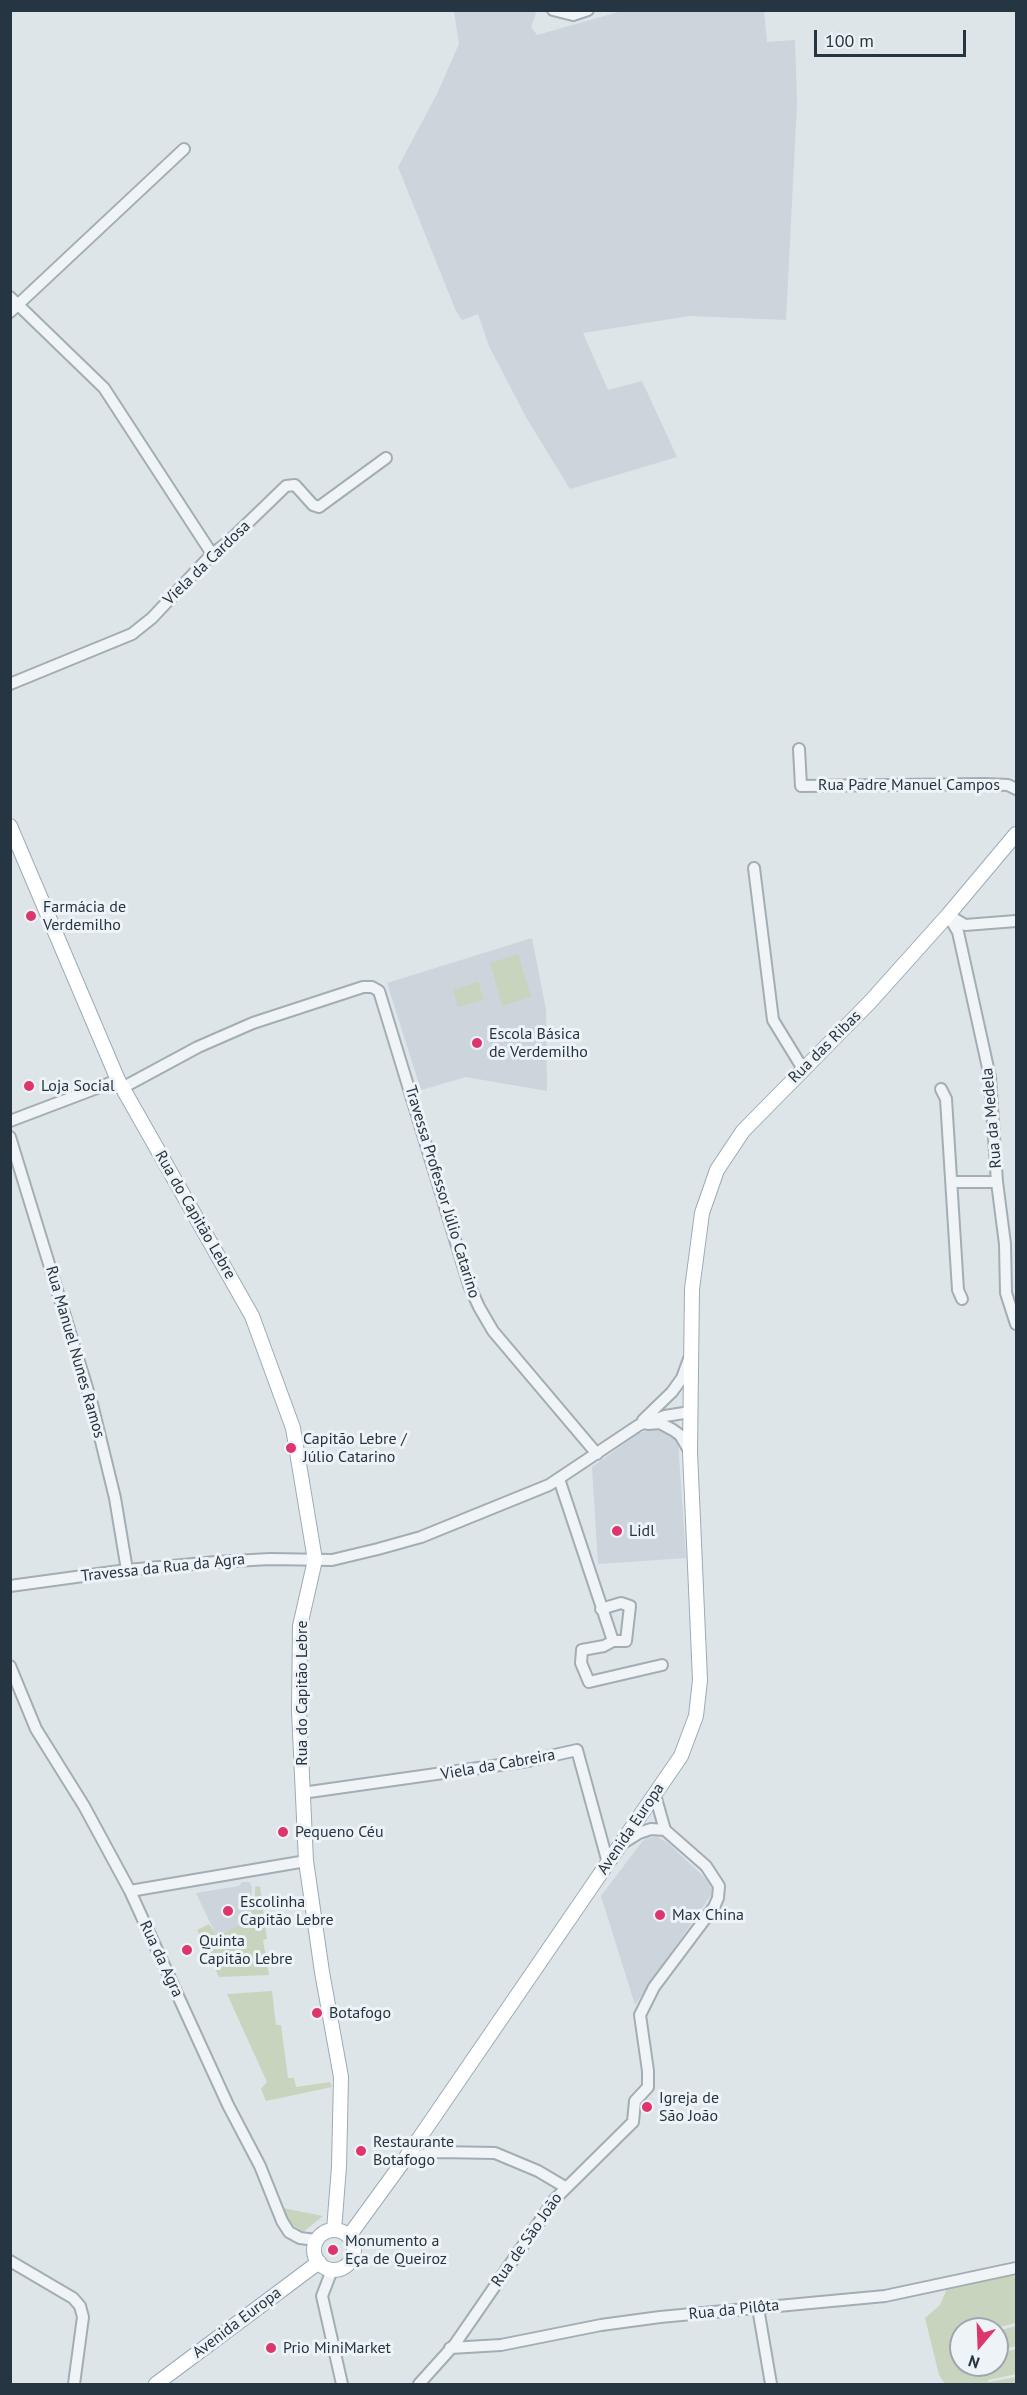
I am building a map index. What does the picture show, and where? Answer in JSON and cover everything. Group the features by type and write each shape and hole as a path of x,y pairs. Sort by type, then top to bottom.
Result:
{"main road":[{"name":"Rua do Capitão Lebre","path":"10,826 120,1084 252,1316 293,1428 315,1560 300,1626 299,1712 306,1861 322,1972 341,2077 339,2167 334,2230"},
{"name":"Rua das Ribas","path":"691,1352 692,1289 702,1213 717,1170 743,1131 870,1002 1017,834"},
{"name":"Avenida Europa","path":"349,2236 405,2159 681,1756 696,1716 699,1689 690,1452 691,1352"},
{"path":"334,2230 344,2232 349,2236 355,2247 352,2259 344,2268 332,2270 319,2262 314,2252 316,2240 326,2232 334,2230"},
{"name":"Avenida Europa","path":"156,2385 319,2262"}],"street":[{"path":"553,10 573,15 588,10"},
{"path":"184,149 13,305 104,388 212,554"},
{"name":"Viela da Cardosa","path":"10,684 132,634 152,618 212,554 227,543 286,486 295,486 313,505 319,507 386,458"},
{"name":"Rua Padre Manuel Campos","path":"799,749 801,786 985,784 1008,785 1017,789"},
{"path":"754,868 773,1020 803,1069"},
{"path":"948,915 965,925 1017,921"},
{"name":"Rua da Medela","path":"948,915 958,932 990,1077 998,1182 1011,1244 1006,1293 1017,1324"},
{"name":"Travessa Professor Júlio Catarino","path":"120,1084 217,1038 271,1016 363,987 372,987 379,991 469,1285 478,1307 492,1331 597,1454"},
{"path":"10,1121 120,1084"},
{"path":"941,1089 946,1099 958,1290 962,1299"},
{"name":"Rua Manuel Nunes Ramos","path":"10,1137 92,1404 115,1498 127,1570"},
{"path":"952,1182 998,1182"},
{"path":"639,1425 661,1404 682,1378 691,1352"},
{"path":"661,1404 690,1412"},
{"path":"639,1425 664,1416 690,1412"},
{"path":"639,1425 666,1426 680,1435 690,1452"},
{"name":"Travessa da Rua da Agra","path":"10,1586 127,1570 270,1559 332,1560 421,1537 501,1505 559,1479 639,1425"},
{"path":"559,1479 613,1641"},
{"path":"601,1609 621,1603 630,1606 626,1641 613,1641 604,1646 582,1650 581,1663 589,1682 662,1665"},
{"name":"Rua da Agra","path":"10,1666 36,1729 84,1806 130,1891 260,2166 282,2221 289,2232 300,2238 316,2240"},
{"name":"Viela da Cabreira","path":"302,1793 528,1761 577,1750 608,1863"},
{"path":"620,1845 639,1833 651,1829 665,1830 655,1795"},
{"name":"Rua de São João","path":"419,2385 450,2348 555,2199 633,2122 635,2101 648,2087 648,2071 639,2015 648,1997 714,1907 718,1898 719,1886 714,1876 706,1866 665,1830"},
{"path":"130,1891 306,1861"},
{"path":"405,2159 437,2152 495,2153 538,2171 566,2187"},
{"path":"10,2260 73,2298 80,2306 83,2317 74,2385"},
{"name":"Rua da Pilôta","path":"450,2348 501,2345 649,2318 885,2296 1017,2268"},
{"path":"332,2270 322,2296 342,2385"},
{"path":"758,2308 771,2385"}],"shaded area":[{"path":"454,11 534,11 536,13 531,27 537,35 622,11 764,11 767,42 795,40 797,104 786,320 689,316 583,333 608,390 642,381 677,457 570,489 527,419 489,346 478,314 462,320 456,311 398,167 437,94 459,44"},
{"name":"Escola Básica de Verdemilho","path":"532,938 546,1010 547,1091 466,1077 421,1090 387,983"},
{"path":"660,1427 673,1434 678,1441 686,1558 598,1564 592,1467 639,1433"},
{"path":"656,1836 668,1843 706,1879 712,1890 711,1895 635,2005 601,1896 641,1843 645,1839"},
{"name":"Escolinha Capitão Lebre","path":"242,1882 249,1882 252,1887 253,1919 217,1937 196,1893 239,1886"}],"green space":[{"path":"518,954 531,997 502,1006 490,963"},
{"path":"478,982 484,1000 458,1007 453,990"},
{"path":"255,1887 260,1887 267,1939 263,1940 269,1975 219,1977 197,1930 209,1924 217,1936 253,1919 251,1903 255,1901"},
{"path":"272,1991 276,2025 281,2025 288,2078 294,2078 296,2087 330,2082 332,2087 266,2101 261,2089 267,2082 227,1994"},
{"path":"283,2208 323,2216 303,2232 288,2222"},
{"path":"1010,2272 1016,2279 1016,2323 1009,2325 1009,2317 949,2317 949,2377 1002,2377 988,2380 989,2382 1016,2377 1016,2384 945,2384 939,2375 925,2318 940,2305 948,2286"},
{"path":"1016,2326 1016,2346 1009,2348 1009,2328"},
{"path":"1016,2349 1016,2374 1009,2376 1009,2351"}],"place":[{"name":"Farmácia de Verdemilho","path":"31,916"},
{"name":"Escola Básica de Verdemilho","path":"477,1043"},
{"name":"Loja Social","path":"29,1086"},
{"name":"Capitão Lebre / Júlio Catarino","path":"291,1448"},
{"name":"Lidl","path":"617,1531"},
{"name":"Pequeno Céu","path":"283,1832"},
{"name":"Escolinha Capitão Lebre","path":"228,1911"},
{"name":"Max China","path":"660,1915"},
{"name":"Quinta Capitão Lebre","path":"187,1950"},
{"name":"Botafogo","path":"317,2013"},
{"name":"Igreja de São João","path":"647,2107"},
{"name":"Restaurante Botafogo","path":"361,2151"},
{"name":"Monumento a Eça de Queiroz","path":"333,2250"},
{"name":"Prio MiniMarket","path":"271,2348"}]}
